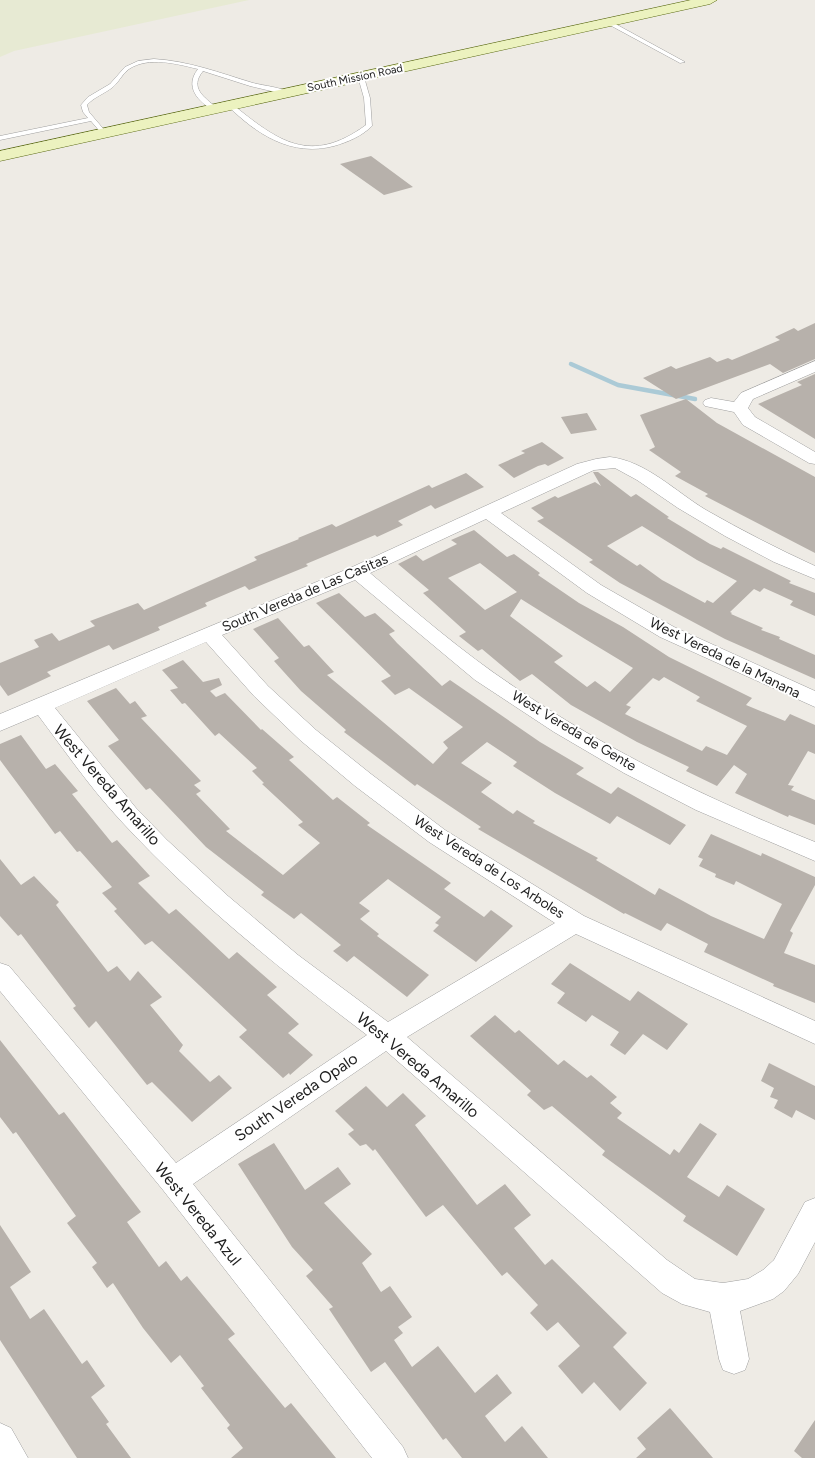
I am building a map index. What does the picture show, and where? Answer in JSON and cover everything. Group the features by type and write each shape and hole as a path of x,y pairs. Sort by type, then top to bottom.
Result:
{"main road":[{"name":"South Mission Road","path":"0,156 710,0"}],"street":[{"path":"815,366 747,396 742,400 740,408 749,421 815,459"},
{"path":"711,403 740,408"},
{"name":"South Vereda de Las Casitas","path":"0,723 357,572 593,464 609,462 631,469 665,493 722,528 780,558 815,573"},
{"name":"West Vereda de la Manana","path":"488,512 594,589 667,632 815,700"},
{"name":"West Vereda de Gente","path":"357,572 440,643 527,706 687,796 815,852"},
{"name":"West Vereda de Los Arboles","path":"209,633 268,697 308,735 363,780 437,836 575,923 815,1033"},
{"name":"West Vereda Amarillo","path":"41,705 128,814 220,903 289,962 387,1036 680,1288 700,1296 722,1298 739,1298 758,1290 784,1270 815,1212"},
{"name":"South Vereda Opalo","path":"173,1181 387,1036 575,923"},
{"name":"West Vereda Azul","path":"0,974 173,1181 392,1458"},
{"path":"722,1298 734,1359"},
{"path":"0,1439 12,1458"}],"lane":[{"path":"608,22 682,62"},
{"path":"104,133 92,119 84,105 98,92 111,86 128,67 141,63 158,62 202,68 247,83 288,93"},
{"path":"202,68 195,77 194,86 198,94 278,141 294,146 312,148 330,146 352,138 369,126 367,98 361,76"},
{"path":"0,138 92,119"}],"green space":[{"path":"0,0 249,0 14,51 0,57"}],"building":[{"path":"371,156 413,187 384,195 340,164"},
{"path":"815,323 815,359 783,373 770,364 676,399 643,378 671,366 676,369 710,357 717,362 728,358 732,360 780,340 775,337 794,328 798,331"},
{"path":"815,374 815,439 758,404 802,385 797,382"},
{"path":"686,399 717,423 815,477 815,553 705,496 708,494 675,476 681,472 649,450 655,447 640,415"},
{"path":"587,413 597,430 571,434 561,417"},
{"path":"542,442 564,458 548,466 545,464 538,466 514,478 498,465 525,453 521,451"},
{"path":"593,472 598,472 631,497 636,494 669,517 667,518 710,544 721,549 723,547 791,581 789,583 815,593 815,616 790,605 793,601 764,588 760,592 754,589 730,612 763,628 761,630 780,637 779,639 815,655 815,679 725,639 620,583 589,562 593,560 537,521 544,518 531,508 555,496 558,498 595,482 601,486","holes":["642,526 697,560 737,581 713,603 707,600 705,603 662,580 640,564 637,566 607,546"]},
{"path":"466,473 484,487 435,509 431,505 398,521 403,525 306,564 308,566 249,590 245,586 205,603 207,606 158,627 160,630 113,650 109,645 47,672 51,676 8,696 0,685 0,663 39,647 34,640 52,633 59,641 95,626 90,621 138,603 144,610 257,560 254,557 298,538 332,524 336,527 429,485 432,488"},
{"path":"474,530 507,557 514,554 540,573 538,575 579,603 623,627 669,657 752,698 746,705 785,721 790,714 815,725 815,754 808,751 788,785 794,786 791,790 815,800 815,825 789,815 788,817 735,793 747,774 734,765 717,786 686,771 689,767 637,742 571,705 532,674 520,681 482,649 478,651 459,636 466,632 423,593 429,590 398,564 416,555 423,561 457,544 451,540","holes":["480,563 517,592 485,610 448,578","521,599 633,668 610,692 595,681 587,687 554,662 563,656 510,616","664,677 700,697 696,701 747,726 727,755 706,746 702,751 625,714 631,707 626,705 653,678 659,681"]},
{"path":"339,593 365,617 375,613 395,631 389,634 442,686 450,680 540,742 584,768 576,774 611,794 618,787 686,825 670,845 617,816 610,824 555,793 513,766 517,762 487,742 461,763 492,783 481,792 513,814 517,810 535,821 533,823 598,858 596,860 655,895 659,888 711,916 764,939 782,904 736,881 734,885 715,877 716,874 699,866 703,859 698,857 711,834 761,856 762,853 815,877 815,885 790,931 793,933 784,953 815,965 815,1003 773,986 774,984 704,952 708,944 667,923 661,931 624,914 478,829 481,827 417,784 415,786 344,732 346,730 301,691 274,661 279,658 253,629 278,618 304,647 309,645 334,672 327,675 433,764 448,748 443,742 463,727 409,688 395,695 381,681 391,676 316,603"},
{"path":"183,660 203,682 219,678 222,685 210,691 216,697 225,693 261,730 294,757 289,760 333,800 337,797 370,823 367,825 451,883 444,889 484,917 491,910 513,926 476,962 433,931 439,925 435,923 441,917 388,879 359,903 370,911 360,919 379,934 377,936 429,975 407,997 354,956 347,962 333,951 341,945 301,913 294,919 261,895 264,892 206,847 150,788 146,790 108,746 119,740 87,701 116,688 130,704 135,701 147,716 141,718 201,781 194,785 201,791 196,794 230,829 226,831 283,875 320,843 298,825 303,822 262,784 264,783 252,771 257,768 219,733 215,736 185,703 182,704 170,690 178,688 162,670"},
{"path":"21,735 46,769 55,764 78,791 72,794 112,843 117,840 150,876 138,883 169,914 176,909 229,959 237,952 277,987 267,995 299,1024 288,1033 313,1055 290,1075 289,1073 283,1078 239,1037 247,1030 152,941 145,945 114,911 117,909 102,893 112,887 80,851 77,852 60,831 55,834 0,760 0,744"},
{"path":"0,859 21,885 34,876 59,902 56,905 108,972 117,966 130,981 138,971 162,997 150,1005 183,1045 179,1051 210,1082 219,1075 232,1088 192,1122 152,1082 147,1085 96,1021 89,1028 73,1008 76,1006 21,934 18,936 0,916"},
{"path":"570,963 630,1001 638,991 688,1024 667,1050 643,1034 625,1055 610,1045 619,1032 592,1015 586,1022 557,1003 565,993 551,984"},
{"path":"495,1015 515,1033 519,1030 558,1065 564,1060 587,1078 591,1075 617,1097 610,1103 622,1113 617,1118 670,1155 674,1149 679,1153 700,1123 717,1134 687,1177 719,1197 727,1185 765,1209 737,1256 683,1221 686,1216 602,1155 605,1151 552,1106 544,1110 527,1095 531,1091 470,1036"},
{"path":"0,1040 59,1115 64,1112 141,1212 127,1222 159,1267 166,1261 181,1281 187,1276 235,1334 228,1339 285,1408 291,1403 336,1458 231,1458 243,1448 227,1428 230,1425 201,1388 204,1386 180,1355 171,1363 143,1328 113,1283 107,1288 92,1267 97,1263 67,1223 76,1216 16,1132 13,1134 0,1117"},
{"path":"769,1063 815,1086 815,1120 796,1110 792,1118 774,1108 778,1100 770,1097 774,1088 761,1081"},
{"path":"366,1086 387,1107 403,1093 426,1116 415,1125 477,1205 505,1184 531,1215 514,1228 545,1265 552,1259 627,1333 613,1347 647,1383 620,1411 594,1382 582,1394 558,1366 580,1346 558,1322 547,1331 530,1313 538,1305 507,1272 502,1276 443,1205 426,1217 375,1149 373,1151 366,1144 360,1146 348,1134 354,1130 335,1111"},
{"path":"274,1143 305,1190 338,1167 351,1184 324,1203 372,1254 362,1263 381,1292 390,1286 412,1317 398,1327 403,1333 394,1340 412,1367 438,1346 475,1393 497,1374 512,1393 485,1416 505,1442 522,1426 548,1458 462,1458 446,1438 443,1440 385,1362 371,1372 329,1309 333,1307 306,1276 313,1270 292,1247 238,1164"},
{"path":"0,1225 31,1272 10,1287 30,1319 44,1309 82,1364 87,1360 105,1386 91,1397 109,1422 106,1424 131,1458 77,1458 0,1340"},
{"path":"670,1408 713,1458 636,1458 646,1449 637,1438"},
{"path":"815,1420 815,1458 802,1458 794,1451"}],"waterway":[{"path":"571,364 618,385 695,399"}]}
